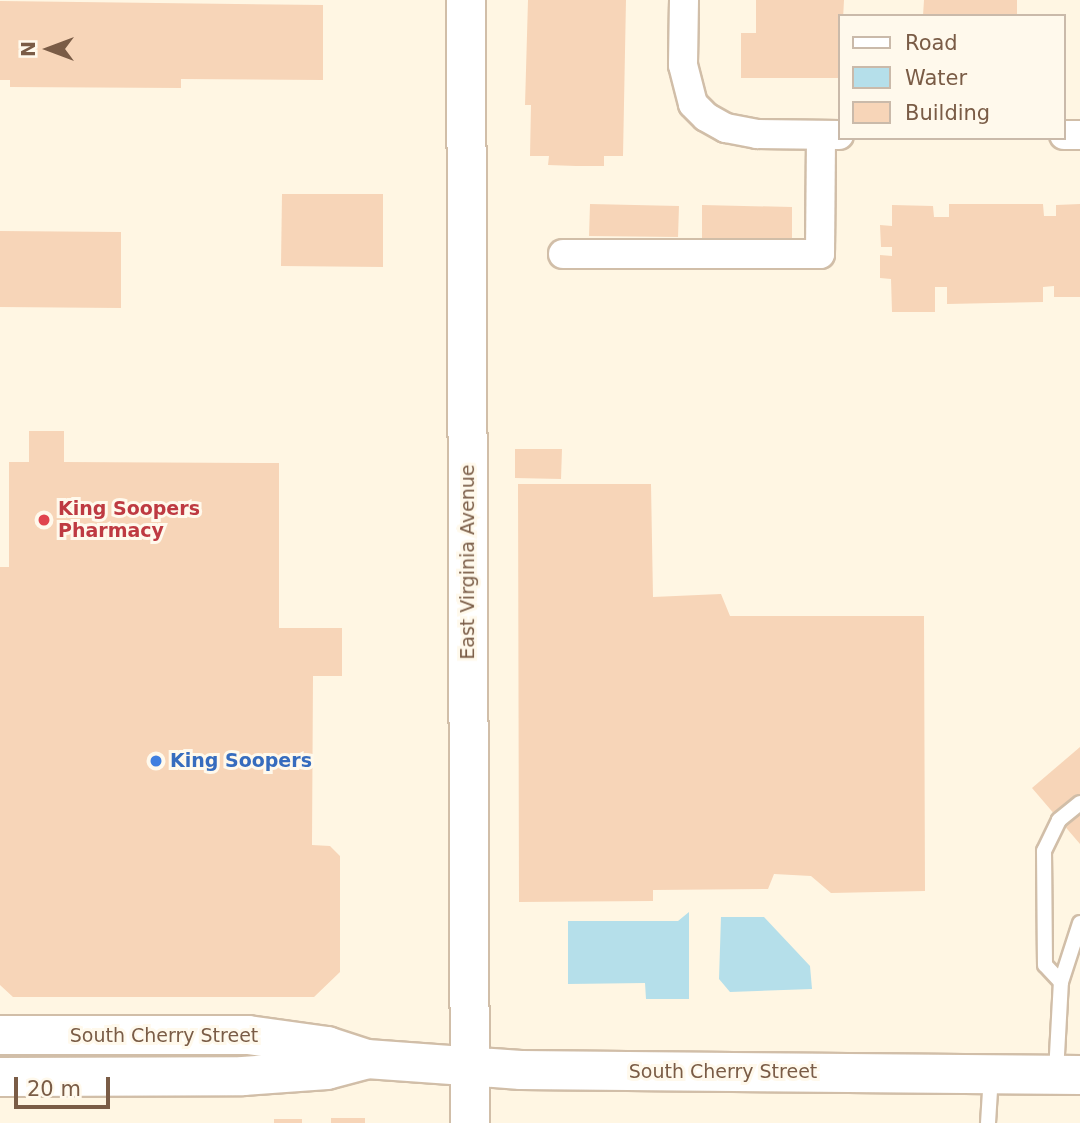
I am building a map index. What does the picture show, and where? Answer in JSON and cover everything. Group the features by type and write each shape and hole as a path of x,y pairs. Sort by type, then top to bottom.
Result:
{"main road":[{"name":"East Virginia Avenue","path":"466,0 470,1123"},
{"name":"South Cherry Street","path":"0,1035 248,1035 327,1046 367,1059 470,1068 1068,1075"},
{"name":"South Cherry Street","path":"0,1077 275,1075 327,1070 367,1059"}],"street":[{"path":"563,254 820,254 830,135 747,133 726,128 706,117 693,104 683,65 684,0"}],"lane":[{"path":"1061,982 1045,965 1044,851 1059,820 1080,803"},
{"path":"1068,1075 1061,982 1080,923"},
{"path":"988,1123 991,1074"}],"water":[{"path":"689,912 689,999 646,999 645,983 568,984 568,921 678,921"},
{"path":"721,917 764,917 810,966 812,989 730,992 719,979"}],"building":[{"path":"528,0 626,0 623,156 604,156 604,166 576,166 548,165 549,156 530,156 531,105 525,105"},
{"path":"756,0 844,0 843,14 838,14 838,78 741,78 741,33 756,33"},
{"path":"924,0 1017,0 1017,14 923,14"},
{"path":"0,1 323,5 323,80 181,79 181,88 10,87 10,80 0,80"},
{"path":"282,194 383,194 383,267 281,266"},
{"path":"590,204 679,206 678,237 589,236"},
{"path":"949,204 1043,204 1044,216 1056,216 1056,205 1080,204 1080,297 1054,297 1054,286 1043,287 1043,302 947,304 947,287 935,287 935,312 892,312 891,279 880,278 880,255 892,256 892,247 881,247 880,225 892,226 892,205 933,206 934,217 949,217"},
{"path":"702,205 792,207 792,240 702,238"},
{"path":"0,231 121,232 121,308 0,307"},
{"name":"King Soopers","path":"29,431 64,431 64,462 279,463 279,628 342,628 342,676 313,676 312,845 330,846 340,856 340,972 314,997 13,997 0,985 0,567 9,567 9,462 29,462"},
{"path":"515,449 562,449 561,479 515,478"},
{"path":"518,484 651,484 653,597 721,594 730,616 924,616 925,891 831,893 811,876 774,874 768,889 653,890 653,901 519,902"},
{"path":"1080,747 1080,844 1032,788"},
{"path":"331,1118 365,1118 365,1123 331,1123"},
{"path":"274,1119 302,1119 302,1123 274,1123"}],"place":[{"name":"King Soopers Pharmacy","path":"44,520"},
{"name":"King Soopers","path":"156,761"}]}
